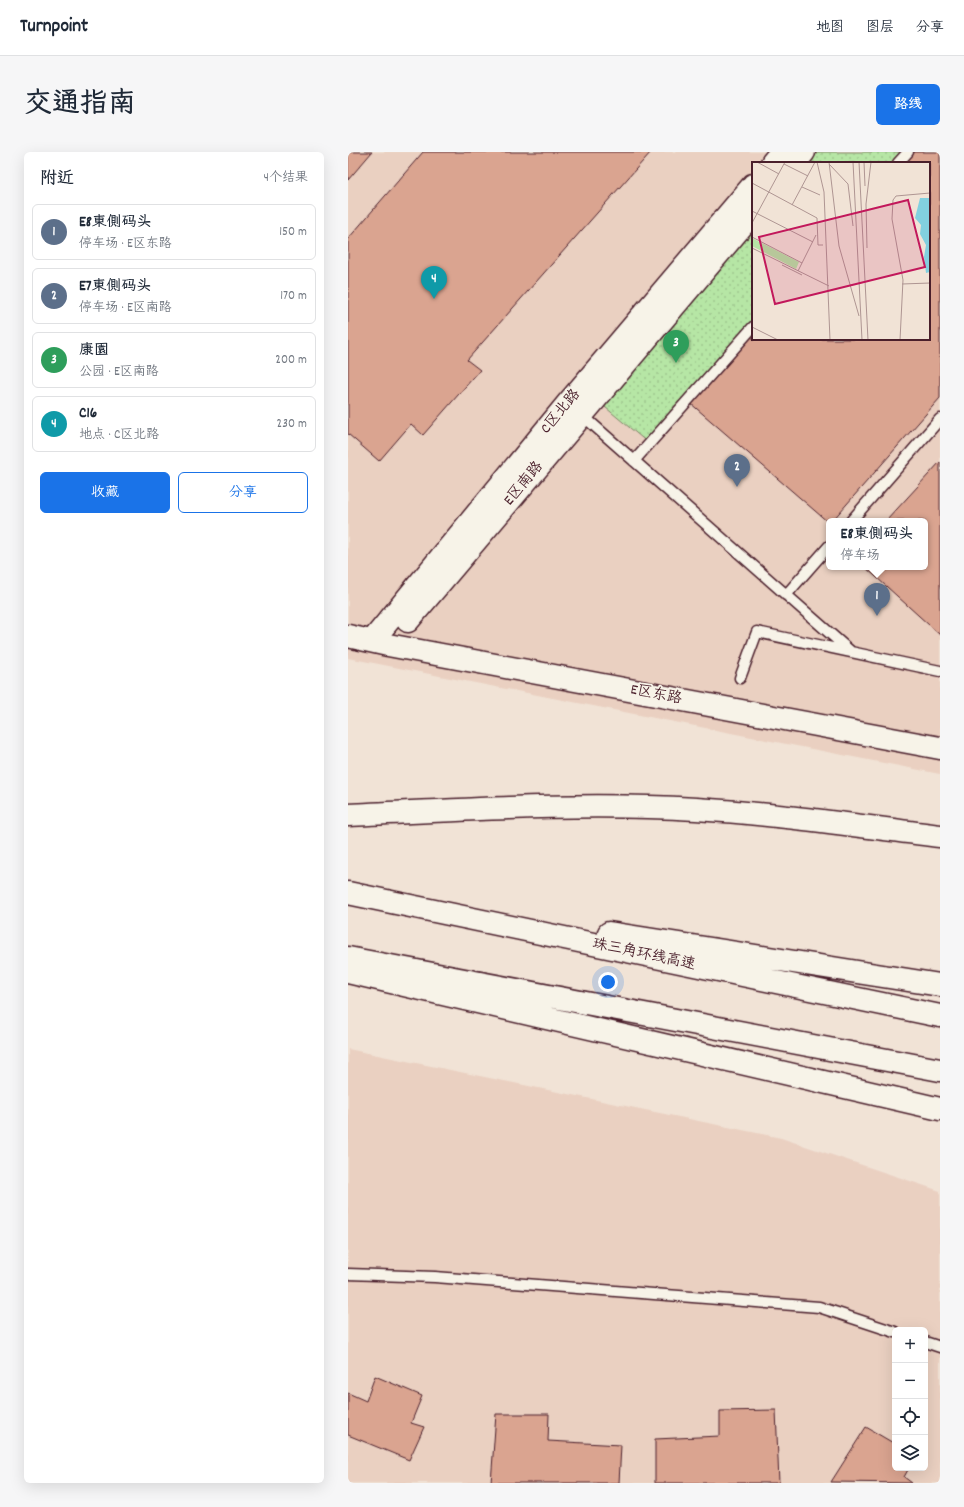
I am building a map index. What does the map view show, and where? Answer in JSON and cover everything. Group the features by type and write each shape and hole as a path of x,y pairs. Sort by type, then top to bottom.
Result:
{"main road":[{"path":"773,162 781,152"},
{"path":"796,162 804,152"},
{"name":"C区北路","path":"380,643 575,409 752,186"},
{"path":"575,409 752,214"},
{"name":"E区东路","path":"348,636 940,748"},
{"path":"348,815 496,808 597,807 695,809 786,816 940,836"},
{"path":"348,892 940,985"},
{"name":"珠三角环线高速","path":"348,892 940,1016"},
{"path":"348,958 940,1070"},
{"path":"348,972 940,1109"}],"lane":[{"path":"899,162 908,152"},
{"path":"634,461 752,328"},
{"path":"575,409 850,651"},
{"path":"854,518 940,419"},
{"path":"786,595 826,549"},
{"path":"740,678 757,632 940,670"},
{"path":"348,1274 435,1277 819,1306 892,1331"},
{"path":"928,1343 940,1347"}],"shaded area":[{"path":"348,152 940,152 940,774 348,658"},
{"path":"348,1049 781,1138 940,1191 940,1483 348,1483"}],"green space":[{"path":"818,152 904,152 895,162 810,162"},
{"path":"752,227 752,325 648,443 599,402"}],"building":[{"path":"348,152 372,152 348,180"},
{"path":"423,152 651,152 467,360 480,370 423,435 411,424 379,461 348,434 348,239"},
{"path":"909,152 940,152 940,398 835,518 826,518 826,520 689,402 752,330 752,340 930,340 930,162 900,162"},
{"path":"940,462 940,635 868,570 928,570 928,518 889,518"},
{"path":"375,1376 422,1396 411,1423 424,1427 409,1460 348,1435 348,1393 366,1401"},
{"path":"776,1410 779,1483 655,1483 655,1439 720,1436 720,1411"},
{"path":"496,1414 549,1414 548,1441 621,1445 619,1483 491,1483"},
{"path":"866,1427 892,1442 892,1471 907,1471 904,1477 912,1483 831,1482"}],"place":[{"name":"C16","path":"434,299"},
{"name":"康園","path":"676,363"},
{"name":"E7東側码头","path":"737,487"},
{"name":"E8東側码头","path":"877,616"}]}
